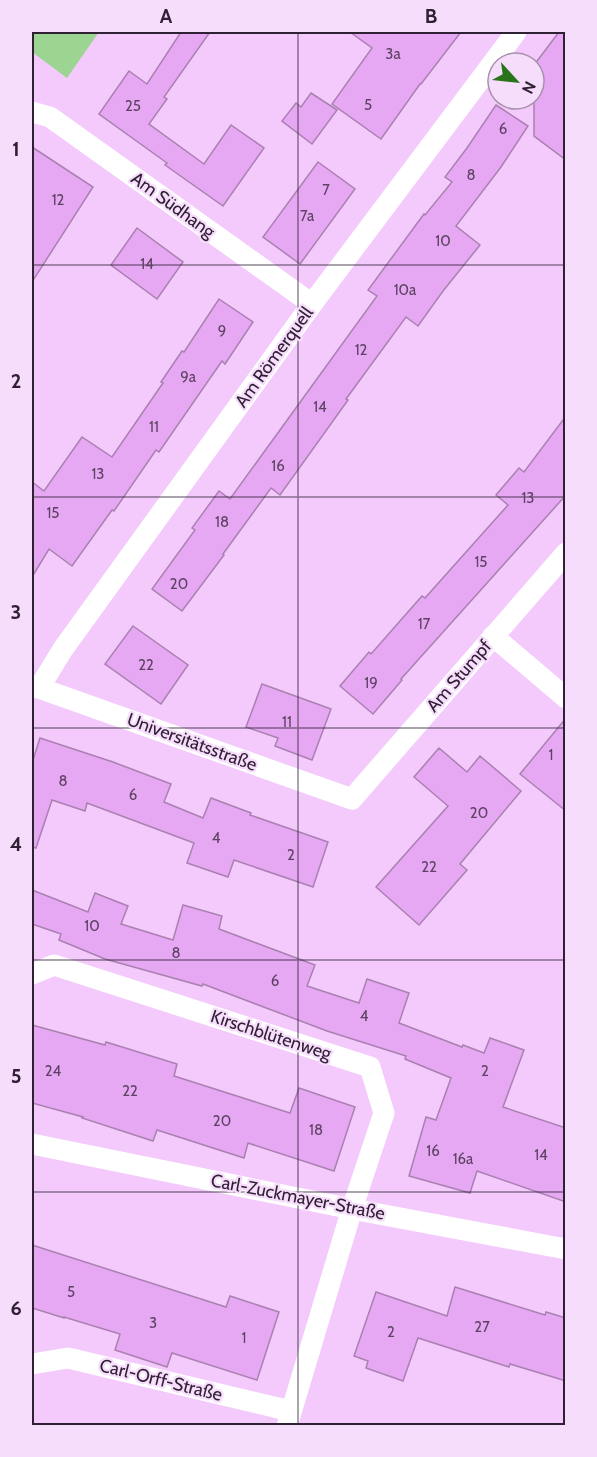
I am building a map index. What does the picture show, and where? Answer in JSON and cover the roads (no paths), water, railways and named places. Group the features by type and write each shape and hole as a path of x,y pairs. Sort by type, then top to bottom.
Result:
{"street":[{"name":"Am Römerquell","path":"35,687 312,304 516,32"},
{"name":"Am Südhang","path":"32,112 50,117 312,304"},
{"name":"Am Stumpf","path":"352,799 566,553"},
{"path":"493,636 566,698"},
{"name":"Universitätsstraße","path":"35,687 352,799"},
{"name":"Kirschblütenweg","path":"32,974 54,965 370,1067 384,1113 352,1209"},
{"name":"Carl-Zuckmayer-Straße","path":"32,1144 352,1209 566,1249"},
{"name":"Carl-Orff-Straße","path":"32,1364 68,1358 289,1418 352,1209"}]}
